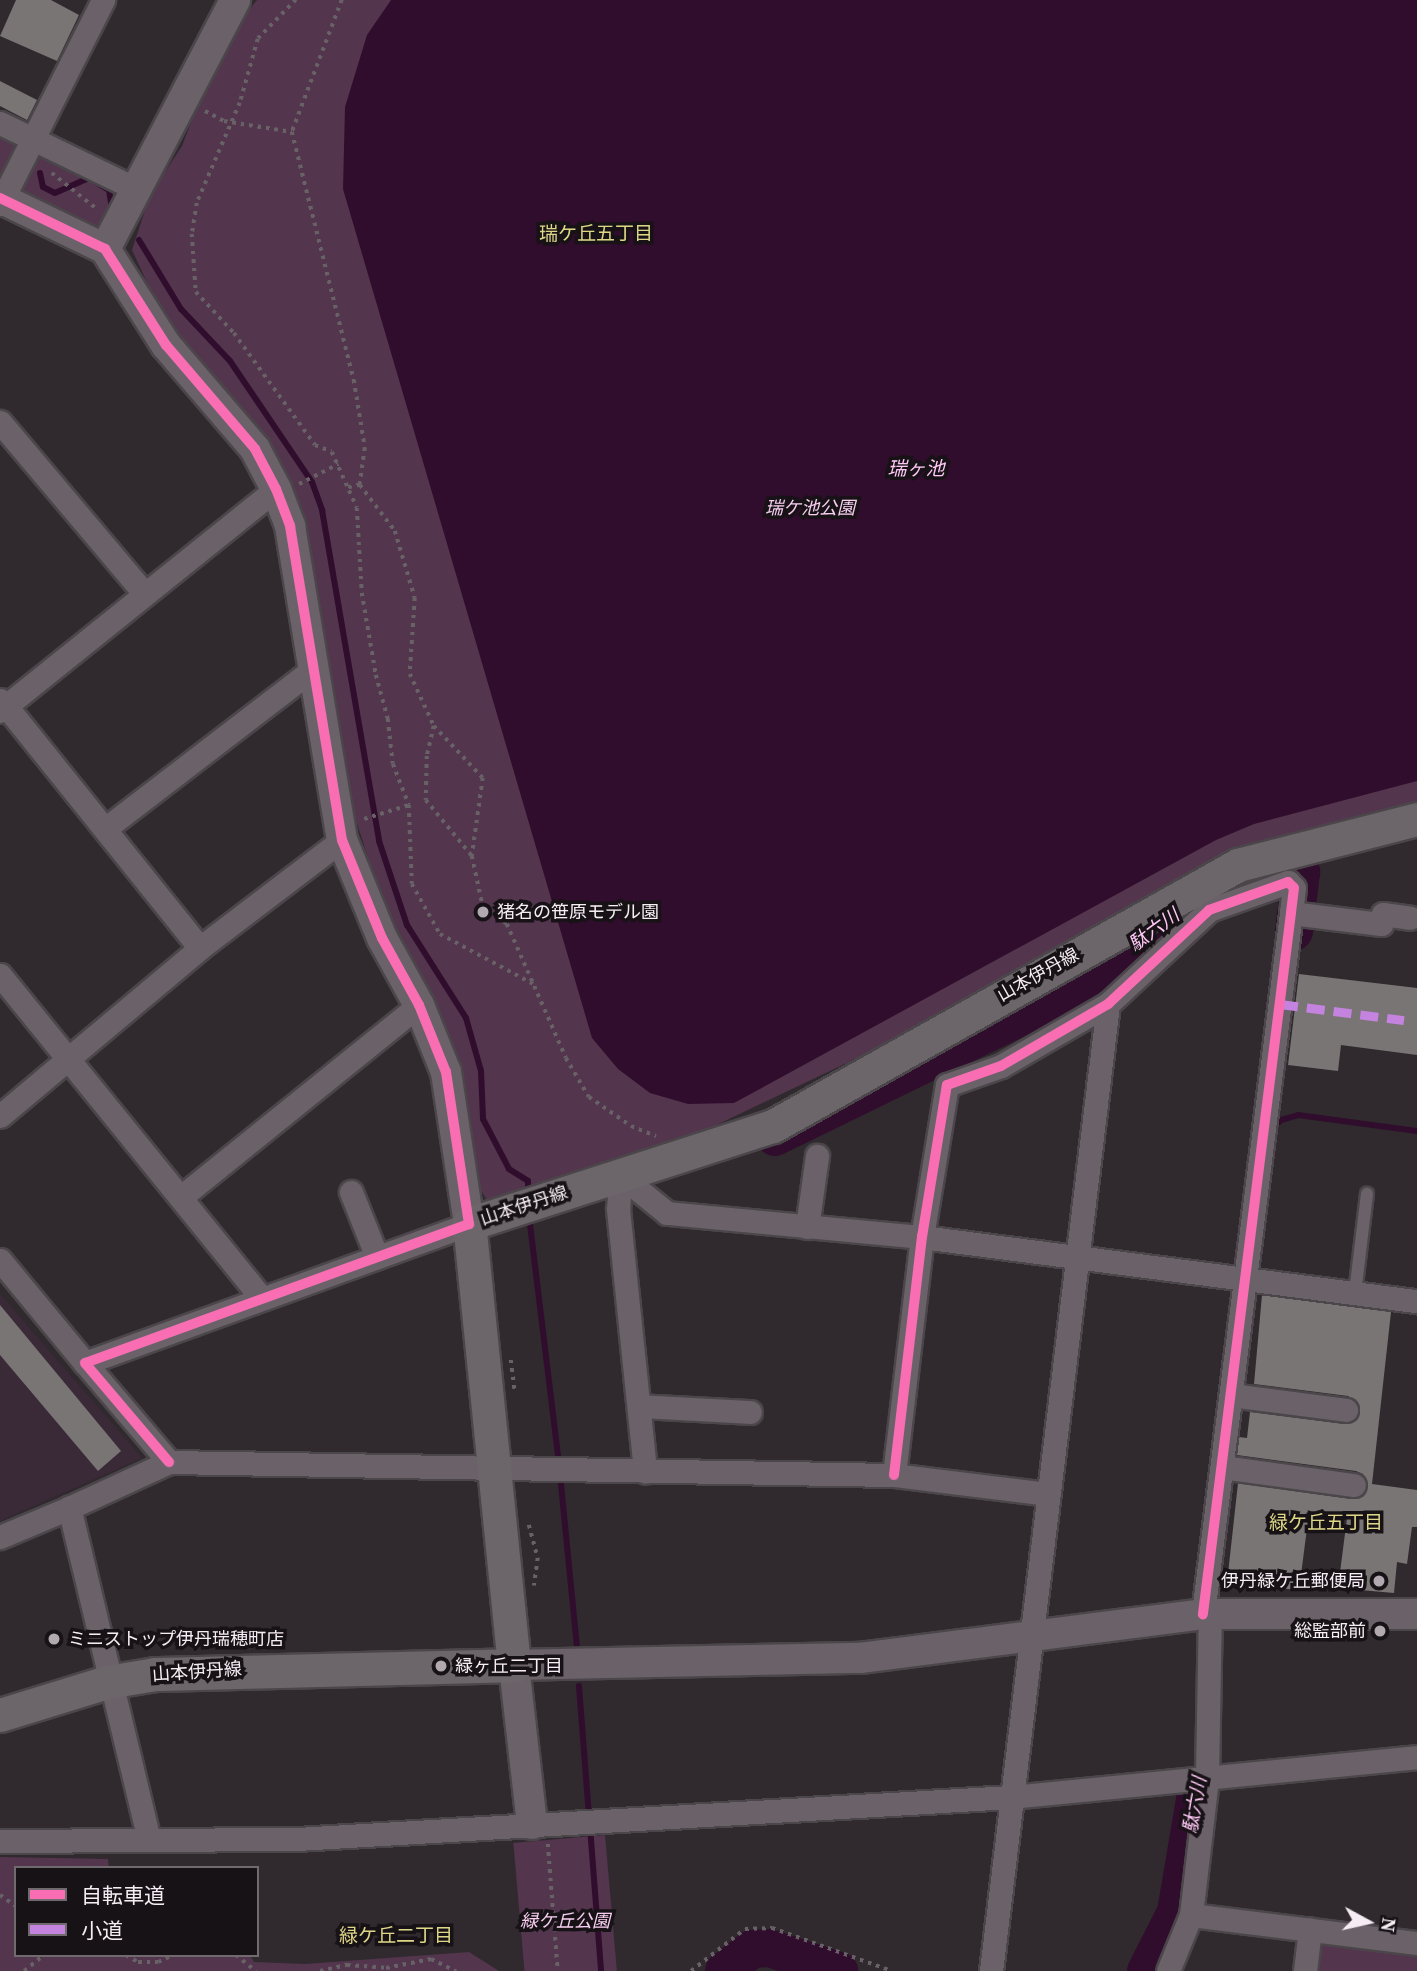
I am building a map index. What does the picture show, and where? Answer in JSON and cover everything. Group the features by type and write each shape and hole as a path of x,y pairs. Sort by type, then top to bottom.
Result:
{"main road":[{"name":"山本伊丹線","path":"0,1715 107,1682 203,1670 514,1665 469,1224 773,1126 1238,865 1417,819"}],"street":[{"path":"85,1363 261,1297 469,1224 446,1072 419,1005 382,939 342,840 290,526 277,492 255,449 166,345 105,249 1,200 103,0"},
{"path":"105,249 236,0"},
{"path":"0,123 136,189"},
{"path":"0,422 144,593"},
{"path":"200,948 106,828 2,706 277,492"},
{"path":"106,828 312,670"},
{"path":"0,1116 200,948 342,840"},
{"path":"894,1475 922,1237 947,1085 1000,1066 1108,1004 1209,910 1288,882 1294,888 1295,914 1251,1280 1231,1395 1228,1468 1207,1614 1207,1778 1191,1915 1168,1971"},
{"path":"1295,914 1381,924 1383,914 1410,918"},
{"path":"0,975 261,1297"},
{"path":"991,1971 1108,1004"},
{"path":"181,1197 419,1005"},
{"path":"807,1227 817,1156"},
{"path":"620,1175 667,1213 922,1237 1417,1301"},
{"path":"620,1175 618,1209 645,1472"},
{"path":"351,1192 377,1257"},
{"path":"0,1260 169,1462"},
{"path":"1231,1395 1346,1410"},
{"path":"639,1406 750,1412"},
{"path":"0,1537 169,1462 894,1475 1048,1494"},
{"path":"1228,1468 1354,1485"},
{"path":"68,1508 107,1682 149,1840"},
{"path":"539,1824 514,1665 860,1658 1207,1614 1417,1614"},
{"path":"0,1841 256,1841 1012,1797 1417,1757"},
{"path":"1191,1915 1417,1943"},
{"path":"1305,1971 1310,1929"}],"lane":[{"path":"1355,1293 1367,1194"}],"path":[{"path":"296,0 258,39 234,120 197,203 192,234 196,292 234,333 315,445 332,452 356,508 362,593 376,675 388,719 393,764 409,804 412,884 440,934 535,985"},
{"path":"342,0 292,132 354,380 365,448 360,485 395,531 415,598 410,674 434,726 483,778 472,856 483,907 508,924 566,1058 589,1097 631,1126 693,1151"},
{"path":"182,99 224,121 234,120 292,132"},
{"path":"277,492 338,464"},
{"path":"347,488 360,485"},
{"path":"434,726 426,756 426,800 472,856"},
{"path":"342,840 345,828 355,821 409,804"},
{"path":"539,1824 558,1971"},
{"path":"691,1971 745,1929 772,1928 892,1971"},
{"path":"24,1971 42,1957"},
{"path":"129,1957 138,1962 158,1962 169,1957"},
{"path":"243,1957 256,1971"},
{"path":"320,1971 347,1965 386,1968 431,1959 456,1971"}],"shaded area":[{"path":"0,1294 142,1458 0,1521"}],"green space":[{"name":"瑞ヶ池","path":"257,0 1417,0 1417,805 1238,853 916,1030 708,1129 636,1160 491,1207 468,1169 406,956 370,864 340,770 296,508 169,330 132,250 150,195 182,146 219,50"},
{"path":"0,124 130,188 105,236 0,182"},
{"name":"緑ケ丘公園","path":"605,1835 617,1971 525,1971 513,1843"},
{"name":"緑ケ丘公園","path":"0,1857 108,1859 109,1866 14,1866 14,1957 251,1957 254,1962 305,1964 469,1952 499,1971 0,1971"},
{"path":"1316,1942 1417,1948 1417,1971 1312,1971"}],"water":[{"name":"瑞ヶ池","path":"391,0 1417,0 1417,781 1254,824 1216,840 734,1103 688,1104 650,1093 618,1069 592,1038 343,189 345,107 367,35"}],"building":[{"path":"16,0 51,0 79,15 57,61 0,36"},
{"path":"0,81 37,100 27,120 0,106"},
{"path":"1299,974 1417,988 1417,1055 1341,1045 1338,1071 1288,1065"},
{"path":"1262,1295 1391,1312 1372,1484 1417,1490 1417,1527 1412,1527 1407,1564 1397,1562 1394,1593 1338,1588 1347,1518 1309,1513 1299,1590 1227,1583 1238,1483 1352,1499 1365,1494 1368,1486 1363,1474 1356,1471 1237,1455 1239,1437 1247,1438 1250,1412 1344,1424 1352,1423 1360,1412 1359,1404 1348,1396 1254,1384"},
{"path":"0,1305 121,1451 98,1471 0,1355"}],"waterway":[{"path":"40,173 43,187 55,193 89,178 109,190 111,203"},
{"path":"139,240 181,309 230,361 312,482 322,510 379,841 407,925 466,1018 481,1071 483,1119 509,1169 528,1181 528,1195"},
{"name":"駄六川","path":"775,1137 1038,1009 1099,972 1174,912 1296,865 1301,872 1294,932"},
{"path":"1271,1130 1281,1120 1298,1115 1417,1131"},
{"path":"529,1216 559,1463"},
{"path":"560,1474 577,1648"},
{"path":"579,1686 589,1816"},
{"name":"駄六川","path":"1146,1971 1176,1912 1196,1794"},
{"path":"590,1827 601,1971"},
{"name":"駄六川","path":"724,1971 752,1949 769,1948 839,1971"}],"marked path":[{"path":"1280,1004 1404,1020"}],"cycle path":[{"path":"0,198 105,249 166,345 255,449 276,489 290,526 342,840 382,938 419,1005 446,1072 469,1224 85,1363 169,1462"},
{"path":"894,1475 922,1237 947,1085 1001,1066 1108,1004 1209,910 1288,882 1294,888 1203,1614"}],"place":[{"name":"猪名の笹原モデル園","path":"483,912"},
{"name":"伊丹緑ケ丘郵便局","path":"1379,1581"},
{"name":"総監部前","path":"1380,1631"},
{"name":"ミニストップ伊丹瑞穂町店","path":"54,1639"},
{"name":"緑ヶ丘二丁目","path":"441,1666"}],"district":[{"name":"瑞ケ丘五丁目","path":"596,234"},
{"name":"緑ケ丘五丁目","path":"1326,1523"},
{"name":"緑ケ丘二丁目","path":"396,1936"}],"park label":[{"name":"瑞ケ池公園","path":"810,508"}]}
